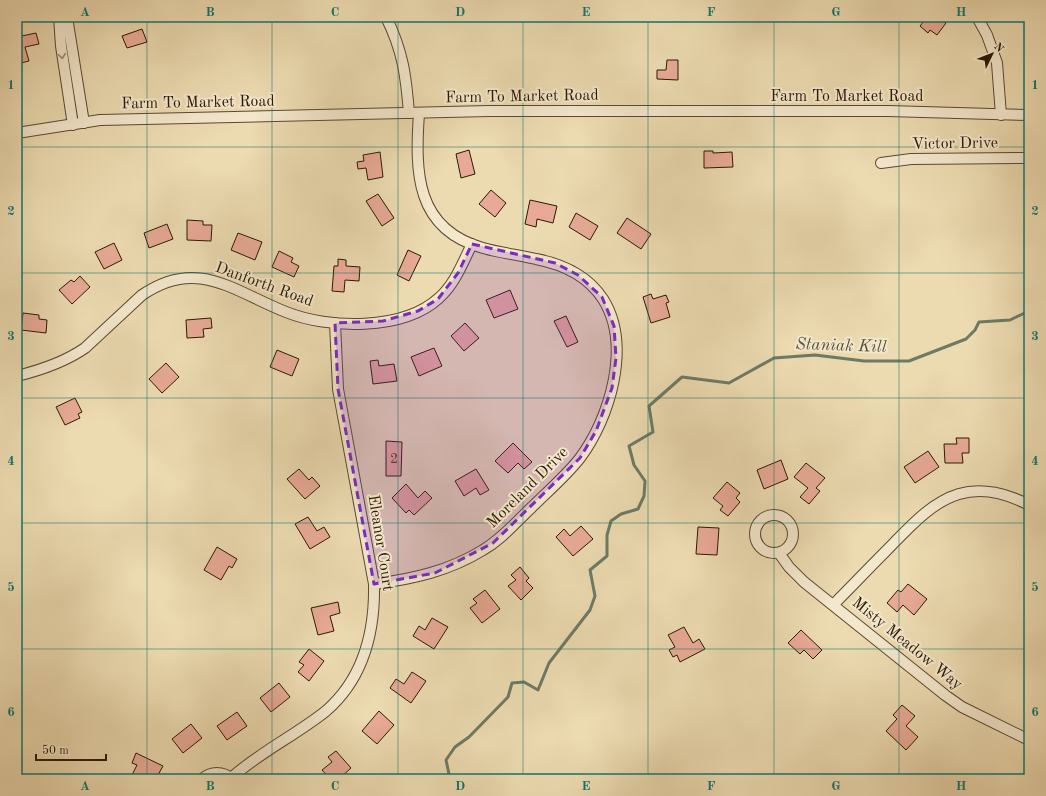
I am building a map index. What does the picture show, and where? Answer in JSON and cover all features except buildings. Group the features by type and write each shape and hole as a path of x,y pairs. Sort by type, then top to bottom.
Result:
{"street":[{"path":"59,17 61,46 73,125"},
{"path":"67,17 84,123"},
{"name":"Moreland Drive","path":"374,584 405,580 435,573 469,558 493,543 570,470 580,458 596,431 612,388 616,358 614,326 602,297 592,286 569,269 555,263 472,244 455,236 436,219 423,193 417,164 414,113 397,40 386,17"},
{"path":"976,17 987,35 997,63 1001,115"},
{"name":"Farm To Market Road","path":"17,133 100,120 489,111 888,111 1029,116"},
{"name":"Victor Drive","path":"881,163 910,159 1029,158"},
{"name":"Danforth Road","path":"17,376 55,364 75,355 85,348 142,295 153,288 172,280 192,278 213,280 286,312 312,320 363,324 383,321 428,306 445,292 472,244"},
{"name":"Eleanor Court","path":"202,779 209,774 216,773 224,773 232,778 326,710 350,683 368,648 372,632 375,607 374,584 338,389 335,323"},
{"path":"834,604 911,526 924,514 948,498 972,491 989,492 1006,494 1029,505"},
{"name":"Misty Meadow Way","path":"779,553 789,567 945,695 973,713 1029,740"}],"highlighted area":[{"path":"472,244 555,263 578,275 602,297 614,326 616,358 612,388 596,431 580,458 493,543 435,573 374,584 338,389 335,323 383,321 418,311 438,299 458,273"}],"waterway":[{"name":"Staniak Kill","path":"450,779 446,760 455,747 469,737 508,697 512,683 524,682 538,690 549,663 590,610 595,596 590,570 607,556 607,535 611,521 621,514 638,509 644,496 645,481 634,465 629,446 653,432 649,406 682,377 729,383 774,358 815,355 864,361 909,361 966,339 975,330 979,322 1010,320 1029,311"}]}
